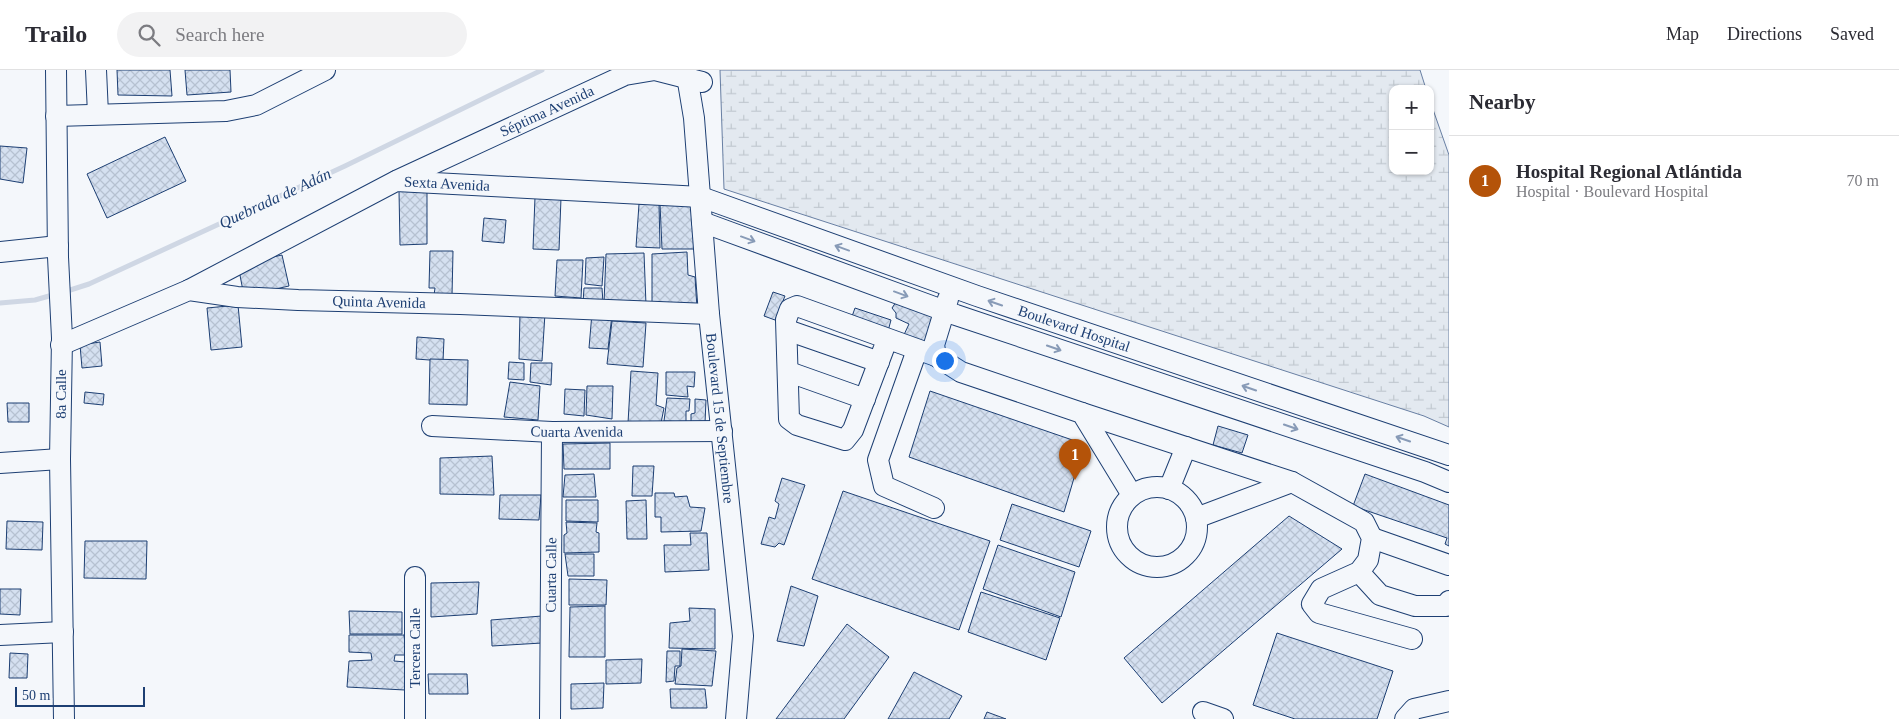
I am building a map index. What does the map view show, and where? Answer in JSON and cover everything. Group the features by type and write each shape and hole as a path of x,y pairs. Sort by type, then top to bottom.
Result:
{"street":[{"name":"8a Calle","path":"56,70 58,251 62,341 60,459 64,719"},
{"path":"96,70 98,114"},
{"path":"56,116 226,111 256,105 325,70"},
{"name":"Séptima Avenida","path":"396,181 625,75 655,70 694,75"},
{"name":"Boulevard 15 de Septiembre","path":"694,75 694,118 709,314 743,636 736,719"},
{"name":"Sexta Avenida","path":"189,290 396,181 701,197"},
{"name":"Boulevard Hospital","path":"701,197 952,288 1449,455"},
{"name":"Boulevard Hospital","path":"702,222 944,310 1425,472 1449,482"},
{"path":"0,252 58,251"},
{"path":"936,356 934,345 952,288"},
{"path":"62,341 189,290"},
{"name":"Quinta Avenida","path":"189,290 238,297 289,300 460,304 709,314"},
{"path":"887,340 853,430 845,440 797,425 789,419 786,320 790,309 797,306 887,340 936,356 961,372 1292,482 1364,522 1372,538 1368,560 1359,572 1320,589 1312,604 1319,613 1412,639"},
{"path":"787,330 879,362"},
{"path":"917,350 878,460 884,486 934,508"},
{"path":"789,372 865,399"},
{"path":"1082,413 1132,495"},
{"name":"Cuarta Avenida","path":"432,426 552,432 722,430"},
{"name":"Cuarta Calle","path":"550,719 552,432"},
{"path":"1169,489 1186,447"},
{"path":"0,463 60,459"},
{"path":"1196,518 1292,482"},
{"path":"1150,488 1169,489 1181,495 1190,505 1196,518 1195,540 1183,558 1164,567 1143,566 1125,554 1116,534 1119,513 1132,495 1150,488"},
{"path":"1372,538 1449,565"},
{"path":"1359,572 1380,595 1414,606 1446,606 1449,601"},
{"name":"Tercera Calle","path":"415,578 415,719"},
{"path":"0,635 63,632"},
{"path":"1404,719 1414,709 1449,701"},
{"path":"1203,712 1223,719"}],"green space":[{"path":"720,70 1420,70 1425,85 1389,85 1389,175 1434,175 1434,112 1449,155 1449,427 1424,416 724,189"}],"building":[{"path":"117,70 170,70 172,96 118,95"},
{"path":"185,70 230,70 231,92 187,95"},
{"path":"165,137 186,181 107,218 87,174"},
{"path":"0,146 27,148 23,183 0,179"},
{"path":"427,190 427,244 400,245 399,191"},
{"path":"535,197 561,198 559,250 533,249"},
{"path":"691,202 696,249 662,249 660,204"},
{"path":"659,203 660,248 636,247 639,204"},
{"path":"484,218 506,220 504,243 482,241"},
{"path":"430,251 453,251 452,296 434,295 435,288 429,288"},
{"path":"687,252 688,275 695,277 697,308 652,306 652,254"},
{"path":"644,253 646,305 604,303 606,254"},
{"path":"282,255 289,286 244,296 238,265"},
{"path":"604,257 602,286 585,284 586,258"},
{"path":"557,260 583,260 581,298 555,296"},
{"path":"584,288 602,288 603,303 583,303"},
{"path":"773,292 785,296 775,320 764,316"},
{"path":"896,302 933,316 927,348 902,339 909,324 896,318 896,313 892,308"},
{"path":"238,305 242,347 211,350 207,308"},
{"path":"855,308 891,320 887,335 850,322"},
{"path":"520,312 545,313 542,361 519,359"},
{"path":"592,313 612,315 608,349 589,348"},
{"path":"612,321 646,323 643,367 607,364"},
{"path":"417,337 444,339 443,361 416,359"},
{"path":"100,342 102,366 82,368 80,345"},
{"path":"430,359 468,360 467,405 429,404"},
{"path":"509,362 524,363 524,380 508,379"},
{"path":"531,363 552,363 551,385 530,382"},
{"path":"631,371 658,373 656,405 664,408 661,423 628,423"},
{"path":"666,372 695,372 694,387 687,386 688,397 666,395"},
{"path":"510,382 540,386 538,420 504,417"},
{"path":"587,386 613,386 612,419 586,415"},
{"path":"565,389 585,390 584,416 564,414"},
{"path":"930,391 1084,444 1064,512 909,457"},
{"path":"85,392 104,394 103,405 84,403"},
{"path":"667,398 690,399 689,411 686,411 686,422 664,421"},
{"path":"695,399 706,400 705,423 691,424 691,414 695,413"},
{"path":"7,403 29,403 29,422 8,422"},
{"path":"1218,426 1248,435 1242,453 1213,445"},
{"path":"610,443 610,469 564,469 563,444"},
{"path":"492,456 494,495 440,494 440,458"},
{"path":"633,466 654,466 652,496 632,496"},
{"path":"594,474 596,497 563,497 565,475"},
{"path":"1365,474 1449,505 1449,546 1445,544 1447,538 1353,506"},
{"path":"782,478 805,485 784,545 779,543 775,547 761,544 769,517 775,519 779,504 775,501"},
{"path":"843,491 990,541 959,630 812,579"},
{"path":"655,493 674,493 675,497 687,496 690,507 705,508 701,531 661,532 661,517 655,517"},
{"path":"500,495 541,495 539,520 499,519"},
{"path":"566,500 598,500 598,522 566,521"},
{"path":"646,500 647,539 627,539 626,501"},
{"path":"1012,504 1091,531 1079,567 1000,540"},
{"path":"1289,516 1342,549 1162,703 1124,658"},
{"path":"7,521 43,522 42,550 6,549"},
{"path":"566,522 597,523 596,532 599,533 599,552 564,553 564,535 567,533"},
{"path":"690,533 707,533 709,570 665,572 664,545 691,545"},
{"path":"85,541 147,541 146,579 84,578"},
{"path":"998,545 1075,572 1061,617 983,589"},
{"path":"565,554 594,554 594,576 568,576"},
{"path":"569,579 607,580 606,605 569,605"},
{"path":"479,582 477,614 431,617 431,583"},
{"path":"791,586 818,596 804,646 777,641"},
{"path":"0,589 21,589 20,615 0,614"},
{"path":"981,592 1060,618 1046,660 968,632"},
{"path":"605,606 605,657 569,657 570,607"},
{"path":"689,608 715,609 715,649 669,648 670,623 690,621"},
{"path":"349,611 402,612 402,634 350,634"},
{"path":"542,616 542,643 492,646 491,620"},
{"path":"847,624 889,657 844,719 776,719"},
{"path":"1277,633 1393,671 1377,719 1295,719 1253,705"},
{"path":"349,635 404,635 406,655 395,655 394,661 406,662 405,690 347,687 349,661 372,660 371,653 349,652"},
{"path":"682,649 716,651 712,686 675,684 677,668 681,666"},
{"path":"667,651 680,651 680,666 675,666 674,681 666,682"},
{"path":"10,653 28,654 27,678 9,678"},
{"path":"642,659 641,683 606,684 606,660"},
{"path":"914,672 962,696 949,719 888,719"},
{"path":"428,674 467,674 468,694 429,694"},
{"path":"604,683 603,708 571,709 571,684"},
{"path":"670,689 705,689 707,708 671,708"},
{"path":"987,712 1006,719 984,719"}],"waterway":[{"name":"Quebrada de Adán","path":"64,292 89,284 345,166 542,70"},
{"name":"Quebrada de Adán","path":"0,303 35,300 56,294"}],"place":[{"name":"Hospital Regional Atlántida","path":"1075,480"}]}
